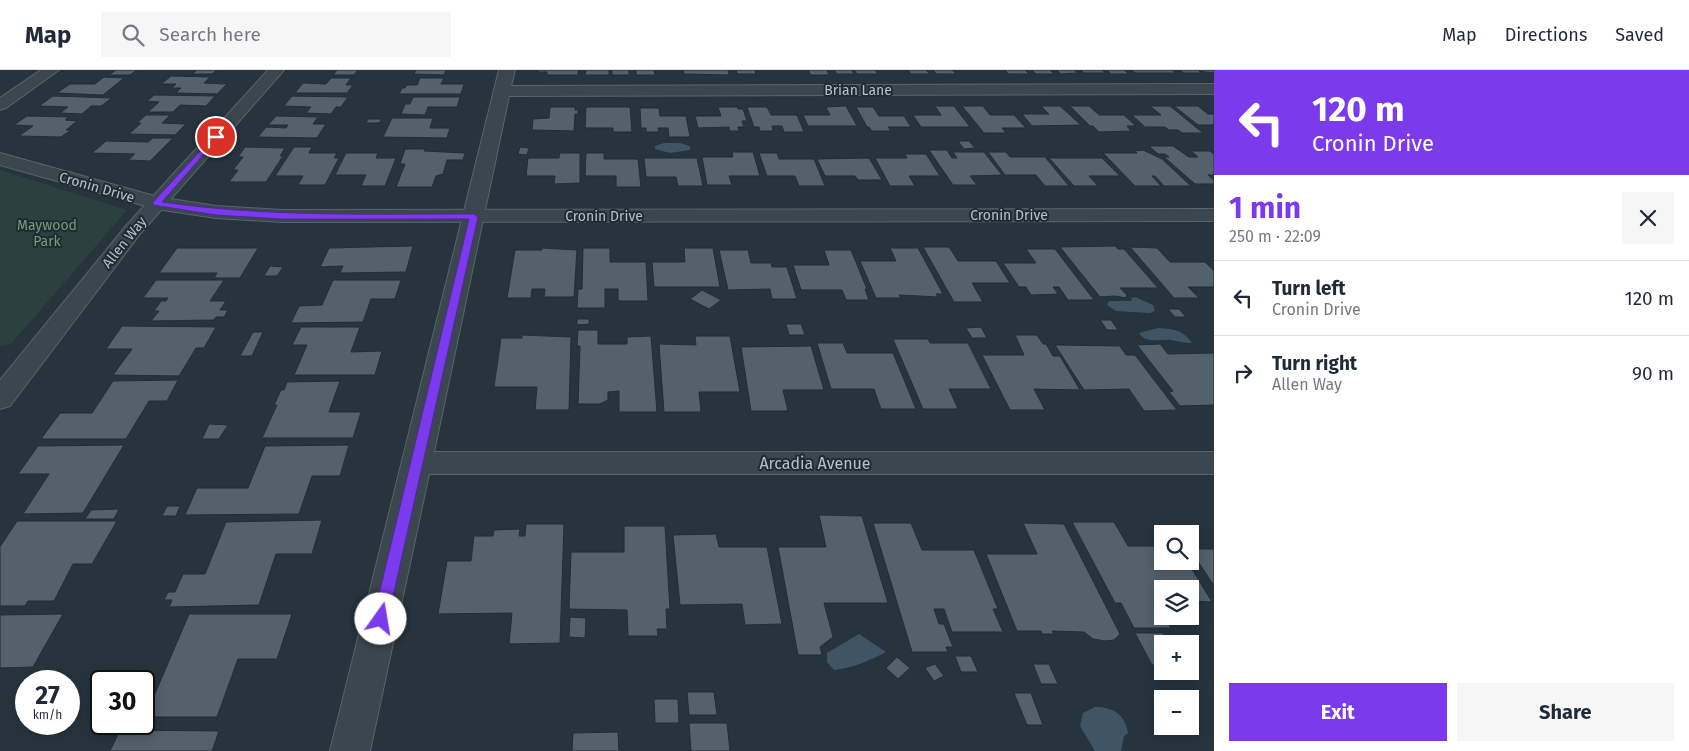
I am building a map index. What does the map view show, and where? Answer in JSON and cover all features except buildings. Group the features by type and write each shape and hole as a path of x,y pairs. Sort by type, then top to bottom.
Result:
{"street":[{"path":"0,105 51,70"},
{"name":"Allen Way","path":"0,399 156,204 276,70"},
{"path":"350,751 505,80"},
{"name":"Brian Lane","path":"505,80 1214,90"},
{"name":"Cronin Drive","path":"0,159 156,204 216,212 282,216 1214,215"},
{"name":"Arcadia Avenue","path":"417,463 1214,463"}],"green space":[{"name":"Maywood Park","path":"0,170 127,210 11,344 0,346"}],"water":[{"path":"664,143 680,143 690,146 690,150 670,153 655,149 655,146"},
{"path":"1135,297 1153,305 1155,311 1150,313 1116,311 1107,305 1109,301 1132,301 1131,298"},
{"path":"1158,328 1178,331 1185,335 1192,343 1171,340 1149,340 1139,333"},
{"path":"859,634 886,652 861,664 834,670 827,662 827,653"},
{"path":"1095,707 1113,710 1124,721 1128,733 1124,736 1121,751 1095,751 1080,726 1083,713"}],"route":[{"path":"216,137 156,204 216,212 282,216 474,217 381,619"}]}
